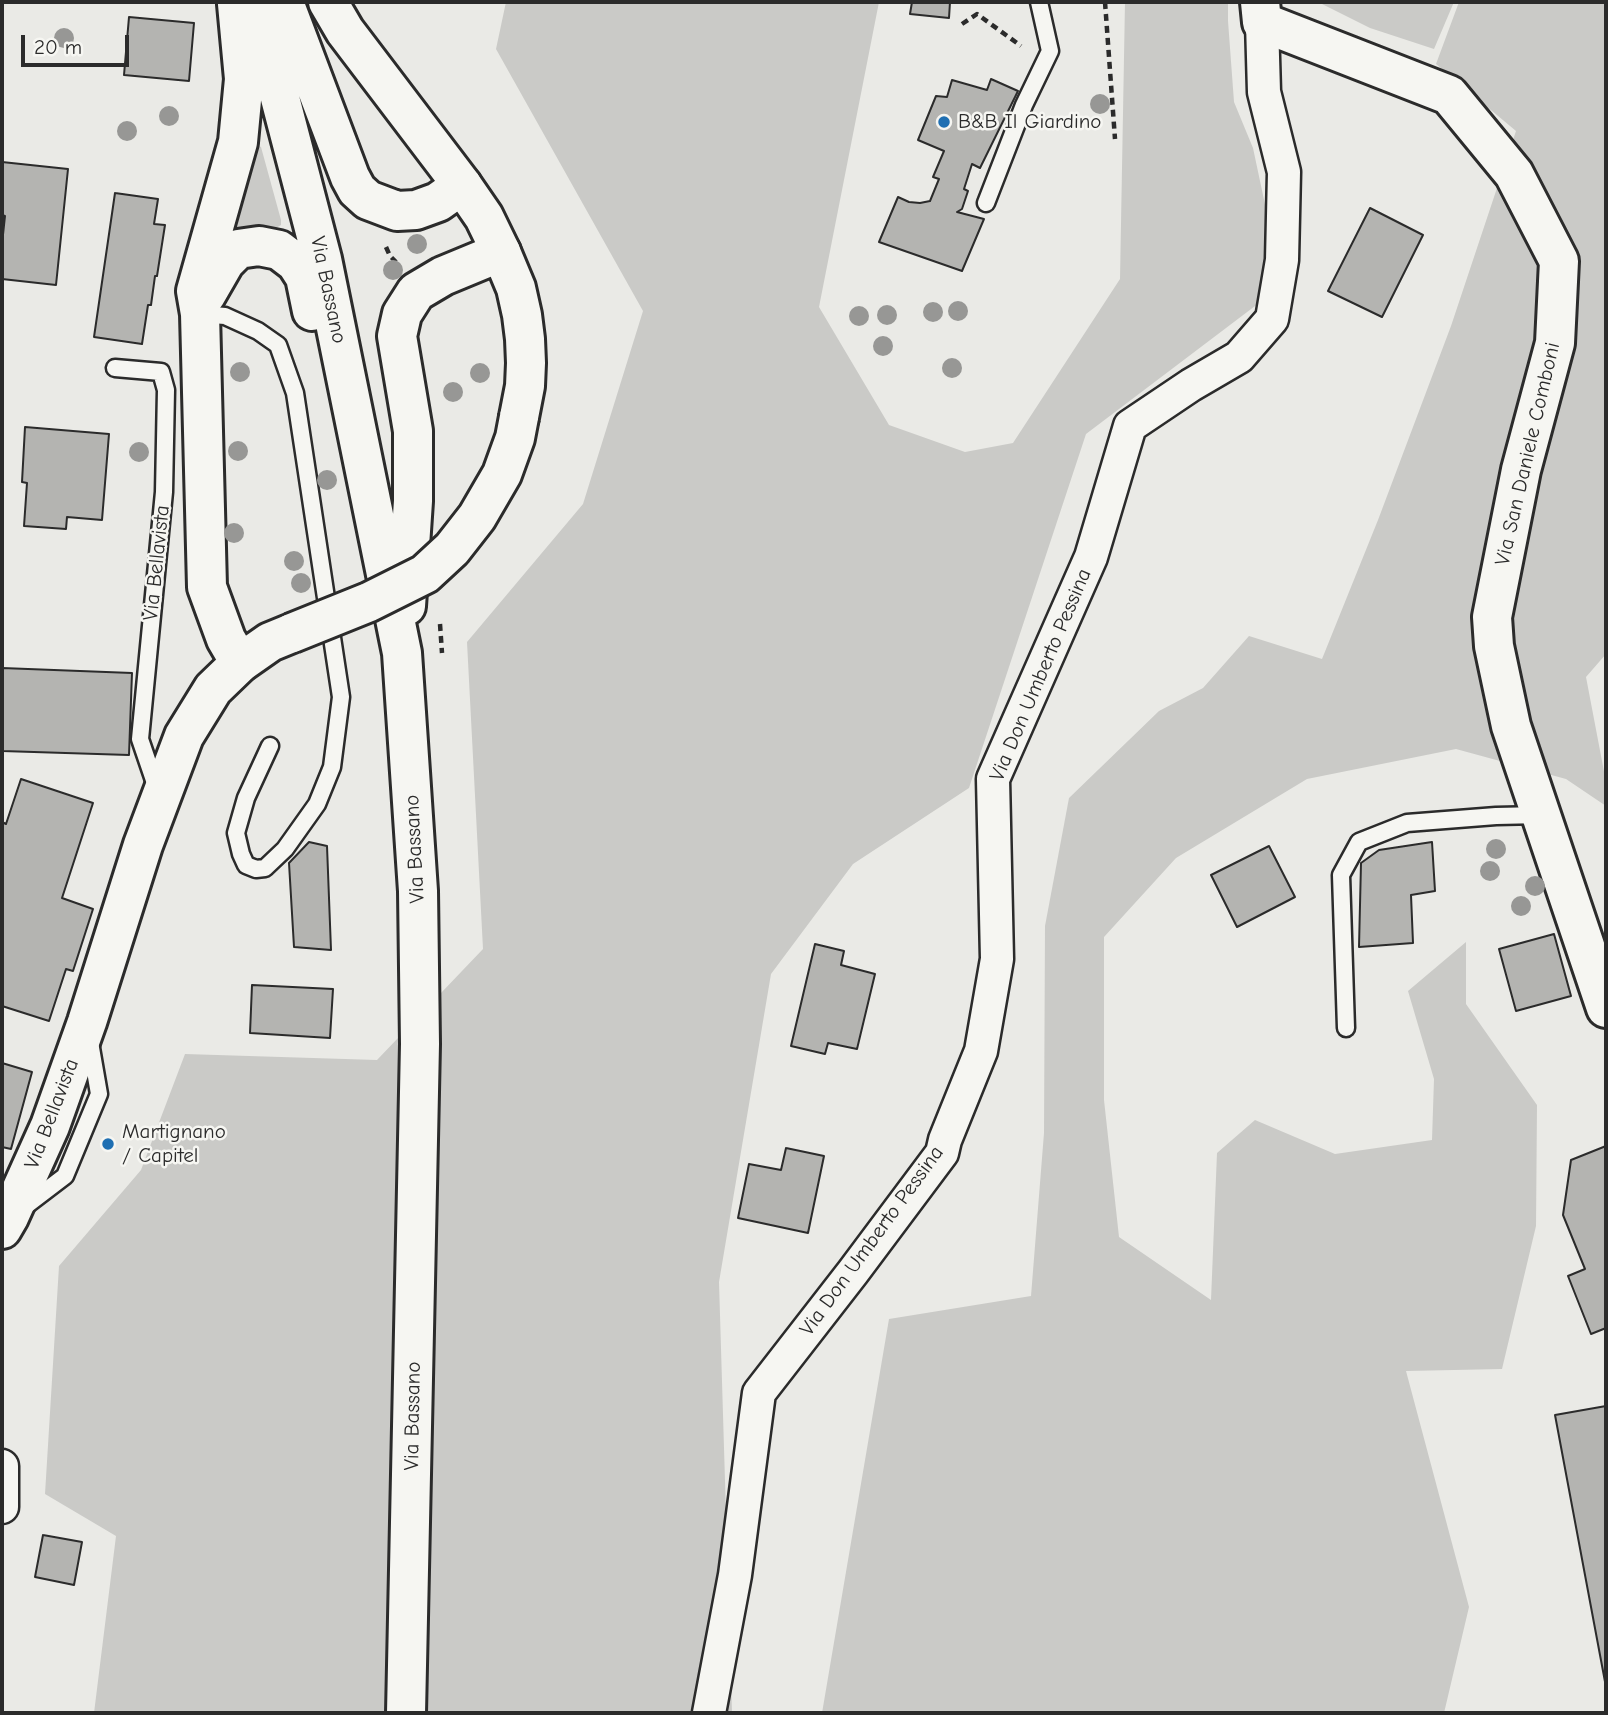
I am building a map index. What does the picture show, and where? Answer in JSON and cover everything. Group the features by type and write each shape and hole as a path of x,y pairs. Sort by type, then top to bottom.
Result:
{"main road":[{"path":"237,2 244,79 238,142 196,291 200,314 207,587 226,639 240,663"},
{"name":"Via Bassano","path":"255,2 323,258 402,653 418,891 420,1044 406,1713"},
{"path":"284,2 356,190 368,200 397,211 416,210 438,202 462,185"},
{"name":"Via Bellavista","path":"6,1223 50,1126 160,797 184,736 197,712 213,689 240,663 271,642 369,602 425,574 452,549 477,517 502,474 515,438 525,386 525,339 516,288 501,253 484,217 462,185 345,31 328,2"},
{"name":"Via San Daniele Comboni","path":"1261,12 1449,95 1514,174 1559,261 1555,343 1521,470 1492,617 1494,646 1511,726 1606,1008"},
{"path":"200,314 208,290 225,262 238,249 259,246 279,250 296,263 305,277 341,442 402,653"},
{"path":"402,653 413,489 413,431 397,336 402,314 416,292 443,276 501,253"}],"street":[{"name":"Via Don Umberto Pessina","path":"709,1713 735,1575 759,1393 942,1153 981,1052 997,959 993,779 1091,557 1130,426 1239,357 1272,319 1282,260 1284,172 1264,92 1261,12"},
{"path":"2,1466 2,1507"}],"lane":[{"path":"986,204 1024,105 1050,51 1039,2"},
{"path":"200,314 225,316 258,331 278,345 295,393 341,697 332,767 317,804 285,849 265,868 256,869 246,865 236,833 246,798 271,746"},
{"name":"Via Bellavista","path":"115,368 161,372 166,390 164,492 141,739 160,797"},
{"path":"1346,1028 1341,875 1359,842 1408,823 1541,815"}],"path":[{"path":"1105,2 1115,139"},
{"path":"962,24 977,14 1045,61"},
{"path":"387,238 386,249 398,265"}],"shaded area":[{"path":"506,2 879,2 819,307 889,425 965,452 1013,443 1120,279 1125,2 1228,2 1234,102 1253,148 1267,214 1263,300 1086,434 969,788 853,864 771,974 719,1282 732,1713 94,1713 116,1536 45,1494 59,1266 141,1170 185,1054 377,1060 483,949 467,642 583,504 643,311 496,49"},
{"path":"1318,2 1454,2 1434,49 1370,28"},
{"path":"1459,2 1606,2 1606,654 1586,677 1606,782 1606,806 1566,779 1456,749 1307,779 1176,858 1104,937 1104,1100 1119,1237 1211,1300 1217,1153 1255,1120 1335,1154 1432,1140 1434,1079 1408,991 1466,942 1466,1004 1537,1105 1536,1226 1502,1369 1406,1371 1469,1607 1444,1713 822,1713 889,1319 1031,1296 1044,1133 1045,926 1069,798 1159,711 1203,688 1249,636 1322,659 1451,326 1516,131 1436,64"},
{"path":"255,144 261,147 281,225 240,233 235,227"}],"building":[{"path":"912,2 950,2 949,18 910,14"},
{"path":"129,17 194,23 189,81 124,75"},
{"path":"991,79 1018,91 980,168 972,164 964,189 968,191 962,209 957,212 984,219 962,271 879,242 898,197 909,202 930,201 939,179 933,177 944,151 918,140 936,96 947,97 952,80 987,90"},
{"path":"2,162 68,169 56,285 2,279 5,216 2,215"},
{"path":"115,193 158,199 154,224 165,225 142,344 94,337"},
{"path":"1370,208 1423,235 1382,317 1328,291"},
{"path":"25,427 109,434 102,520 67,517 66,529 24,526 27,483 22,482"},
{"path":"2,668 132,673 129,755 2,751"},
{"path":"21,779 93,803 62,898 93,909 73,971 66,969 49,1021 2,1006 2,822 6,824"},
{"path":"309,842 327,846 331,950 294,947 289,863"},
{"path":"1432,842 1435,891 1411,895 1413,943 1359,947 1361,863 1379,850"},
{"path":"1269,846 1295,897 1237,927 1211,875"},
{"path":"1554,934 1571,996 1516,1011 1499,949"},
{"path":"815,944 844,951 841,965 875,974 857,1049 828,1043 825,1054 791,1046"},
{"path":"252,985 333,989 330,1038 250,1033"},
{"path":"2,1063 32,1072 11,1149 2,1147"},
{"path":"1606,1146 1606,1328 1591,1334 1568,1276 1585,1269 1563,1215 1571,1160"},
{"path":"786,1148 824,1156 808,1233 738,1218 749,1164 781,1170"},
{"path":"1606,1406 1606,1687 1555,1415"},
{"path":"43,1535 82,1542 74,1585 35,1577"}],"place":[{"name":"B&B Il Giardino","path":"944,122"},
{"name":"Martignano / Capitel","path":"108,1144"}]}
